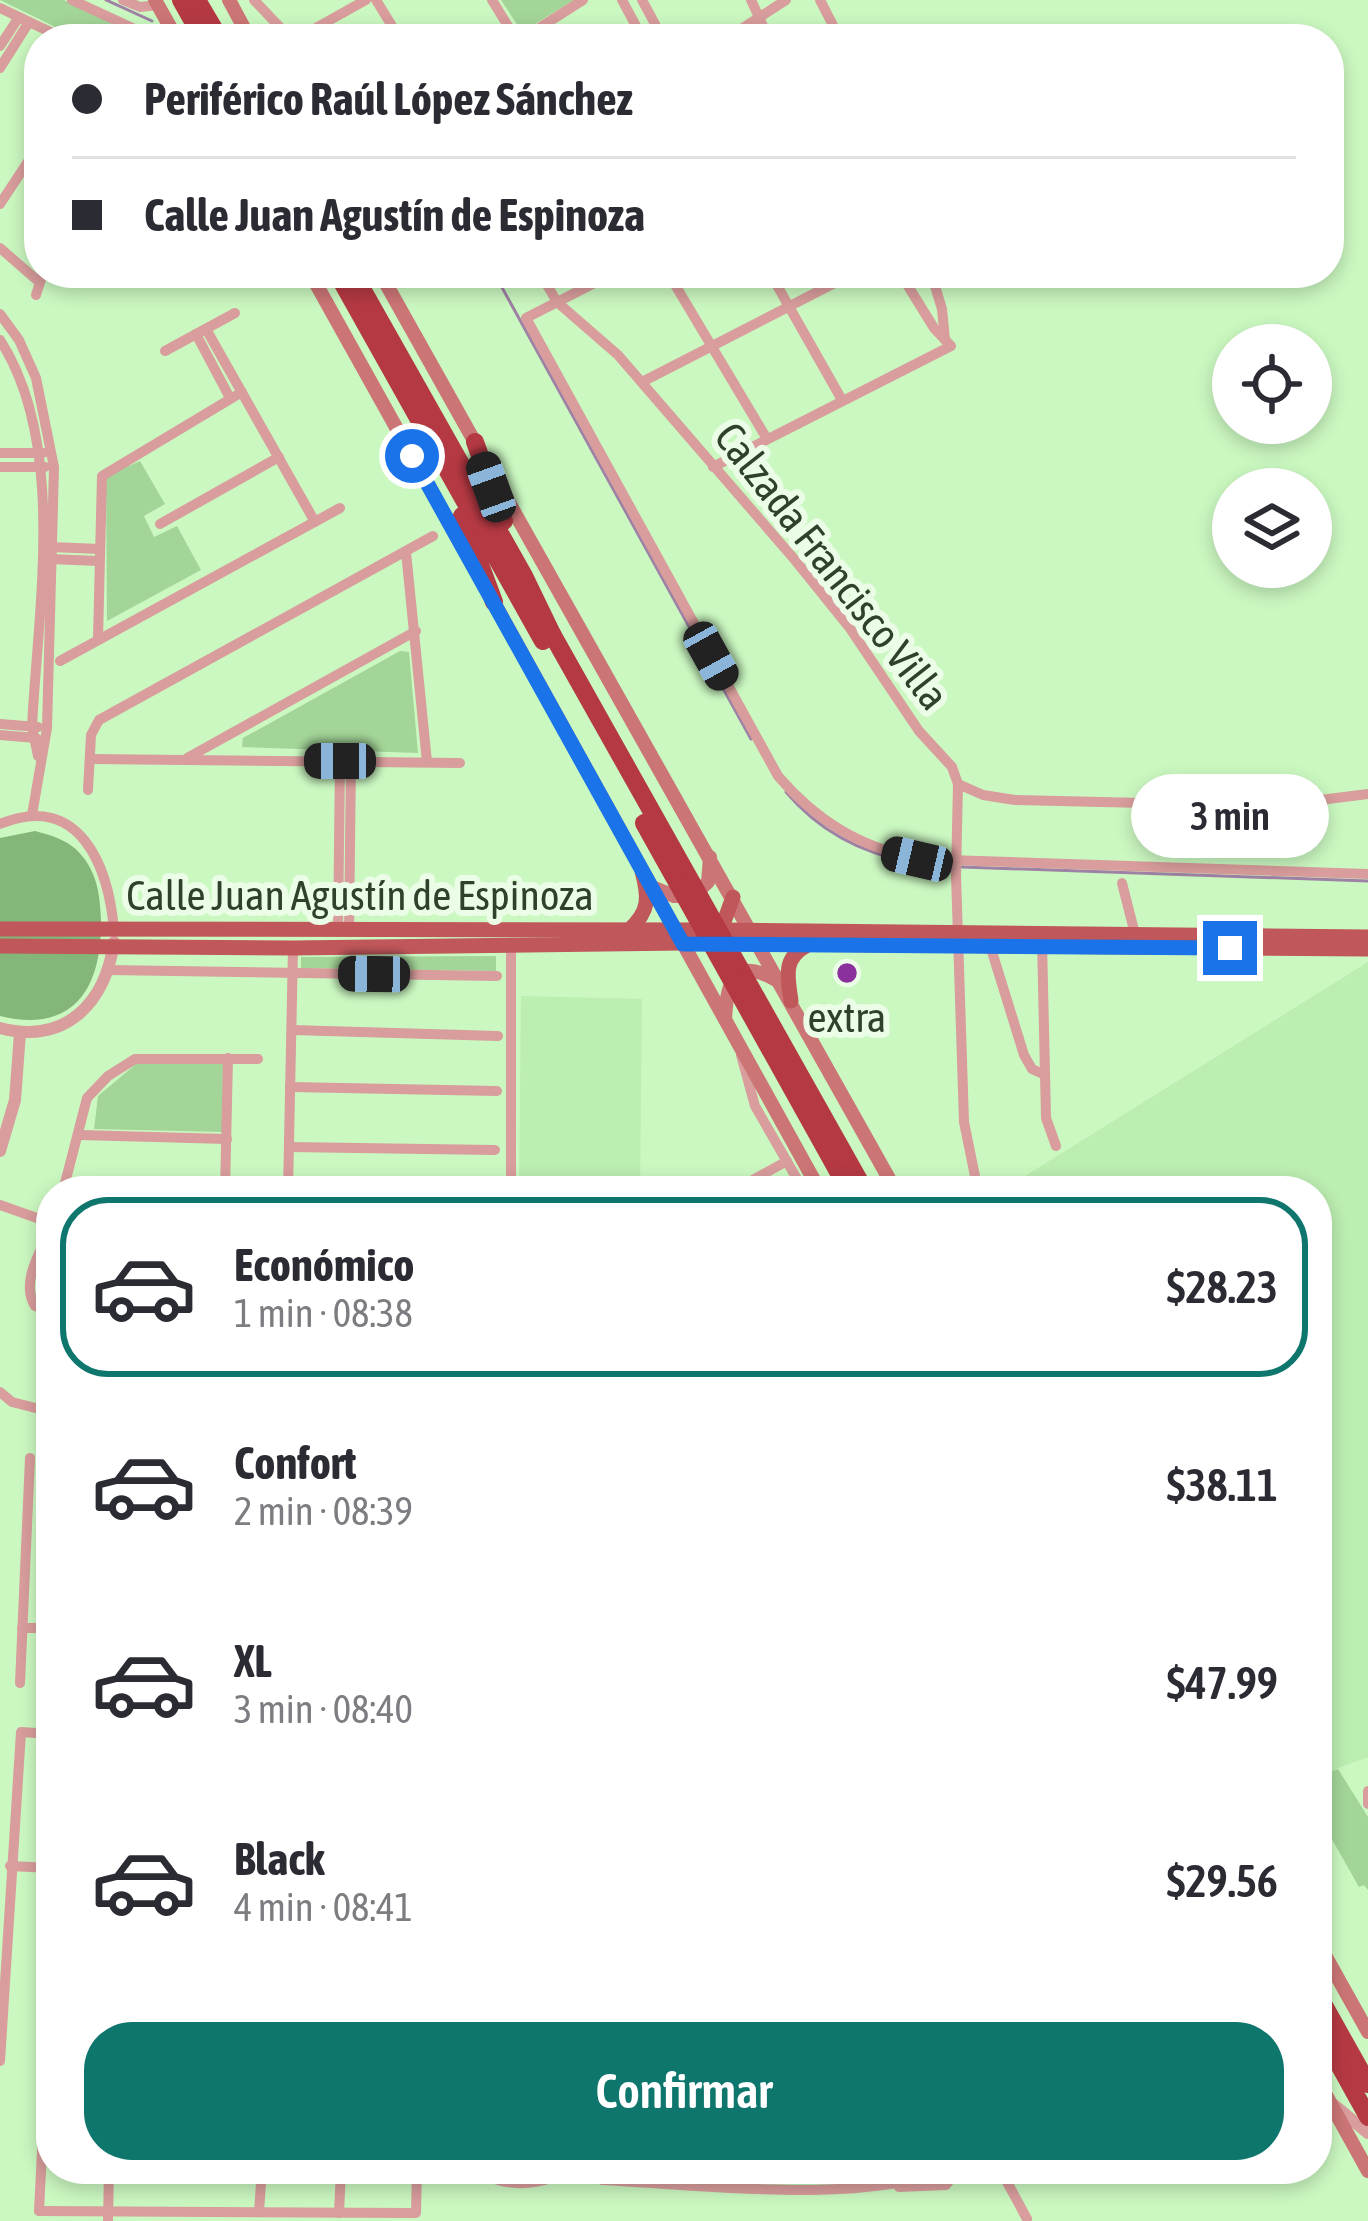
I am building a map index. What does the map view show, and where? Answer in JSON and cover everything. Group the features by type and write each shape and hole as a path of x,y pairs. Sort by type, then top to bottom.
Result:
{"highway":[{"path":"345,288 856,1176"},
{"path":"361,288 524,576"},
{"path":"475,442 547,638 841,1176"},
{"path":"436,450 494,602"},
{"path":"1332,2020 1368,2084"},
{"path":"1332,2052 1368,2117"}],"main road":[{"path":"318,288 812,1176"},
{"path":"388,288 888,1176"},
{"path":"652,887 674,896 693,896 708,882 710,856"},
{"path":"629,930 648,906 642,871"},
{"path":"721,930 733,897"},
{"name":"Calle Juan Agustín de Espinoza","path":"0,929 293,948 511,947 679,937 1368,938"},
{"name":"Calle Juan Agustín de Espinoza","path":"0,946 344,932 629,930 679,937 721,930 807,946 959,940"},
{"path":"487,931 511,947 532,931"},
{"name":"Calle Juan Agustín de Espinoza","path":"1136,941 1368,949"},
{"path":"791,1001 788,967 793,954 807,946"},
{"path":"725,1019 728,988 738,973 753,970 781,982"},
{"path":"1332,1967 1368,2032"},
{"path":"1332,2105 1368,2171"}],"street":[{"path":"72,0 126,11 156,2"},
{"path":"254,0 279,24"},
{"path":"322,24 366,0"},
{"path":"544,24 583,0"},
{"path":"751,0 764,24"},
{"path":"750,24 786,0"},
{"path":"0,8 33,24"},
{"path":"0,46 24,20"},
{"path":"0,68 24,20"},
{"path":"0,204 24,168"},
{"path":"36,295 38,288"},
{"path":"544,288 557,302"},
{"name":"Calzada Francisco Villa","path":"549,288 557,302 589,327 642,382 849,627 919,731 952,767 958,784"},
{"path":"585,288 526,318 778,776 802,803 851,838 956,867 1368,874"},
{"path":"677,288 767,439"},
{"path":"779,288 842,400"},
{"path":"642,382 824,288"},
{"path":"910,288 948,343"},
{"path":"936,288 948,343"},
{"path":"165,351 235,313"},
{"path":"0,314 30,361 47,460 39,759 32,815"},
{"path":"201,332 315,522"},
{"path":"0,340 25,384 47,460"},
{"path":"713,467 948,343"},
{"path":"98,639 104,472 236,395"},
{"path":"0,453 47,460"},
{"path":"735,455 731,472 735,491"},
{"path":"160,524 279,457"},
{"path":"0,466 47,460"},
{"path":"60,661 340,508"},
{"path":"88,790 92,730 104,717 434,536"},
{"path":"406,552 428,762"},
{"path":"47,553 100,555"},
{"path":"184,760 416,631"},
{"path":"0,724 39,733"},
{"path":"0,735 39,733"},
{"path":"90,759 460,763"},
{"path":"344,932 346,762"},
{"path":"974,1176 964,1122 958,784 983,795 1016,800 1273,806 1368,794"},
{"path":"0,824 32,815 64,823 92,849 109,884 114,939 109,970 91,1001 66,1024 20,1033 0,1028"},
{"path":"1122,883 1136,941"},
{"path":"989,940 1024,1055 1032,1069 1043,1074"},
{"path":"1042,940 1043,1074 1046,1118 1056,1146"},
{"path":"511,947 511,1176"},
{"path":"288,1176 293,948"},
{"path":"109,970 497,976"},
{"path":"292,1030 498,1036"},
{"path":"0,1151 15,1100 20,1033"},
{"path":"740,1046 749,1093 796,1176"},
{"path":"225,1176 228,1058"},
{"path":"68,1176 87,1098 108,1076 135,1059 258,1059"},
{"path":"290,1087 497,1091"},
{"path":"80,1136 226,1139"},
{"path":"289,1147 495,1150"},
{"path":"760,1176 787,1161"},
{"path":"0,1205 36,1219"},
{"path":"36,1263 28,1284 28,1295 36,1306"},
{"path":"0,1392 11,1402 36,1408"},
{"path":"20,1683 30,1458"},
{"path":"22,1628 36,1628"},
{"path":"0,2061 21,1732 36,1733"},
{"path":"1367,1791 1368,1804"},
{"path":"10,1866 36,1867"},
{"path":"1332,2103 1368,2133"},
{"path":"39,2211 42,2184"},
{"path":"108,2216 109,2184"},
{"path":"259,2212 261,2184"},
{"path":"339,2213 340,2184"},
{"path":"25,2221 39,2211 108,2216 416,2213 417,2184"},
{"path":"669,2184 839,2189 898,2184"},
{"path":"1008,2184 1027,2219"}],"shaded area":[{"path":"0,0 64,0 116,24 49,24"},
{"path":"501,0 574,0 535,24 517,24"},
{"path":"140,461 165,504 144,516 154,537 177,526 201,570 107,621 106,476"},
{"path":"400,651 409,652 418,753 242,747 243,738"},
{"path":"35,831 68,843 88,864 99,895 100,944 89,985 79,1000 47,1018 26,1020 0,1016 0,838"},
{"path":"496,956 496,971 301,968 301,957"},
{"path":"1368,962 1368,1757 1332,1770 1332,1176 1025,1176"},
{"path":"521,996 642,999 640,1176 519,1176"},
{"path":"136,1064 223,1064 222,1132 94,1129 98,1096"},
{"path":"1338,1769 1368,1817 1368,1890 1359,1887 1332,1839 1332,1771"}],"waterway":[{"path":"106,0 152,21"},
{"path":"502,288 751,739"},
{"path":"786,792 842,838 910,862"},
{"path":"932,865 952,866"},
{"path":"962,867 1368,881"}],"place":[{"name":"extra","path":"847,973"}],"route":[{"path":"412,456 683,944 1230,948"}]}
